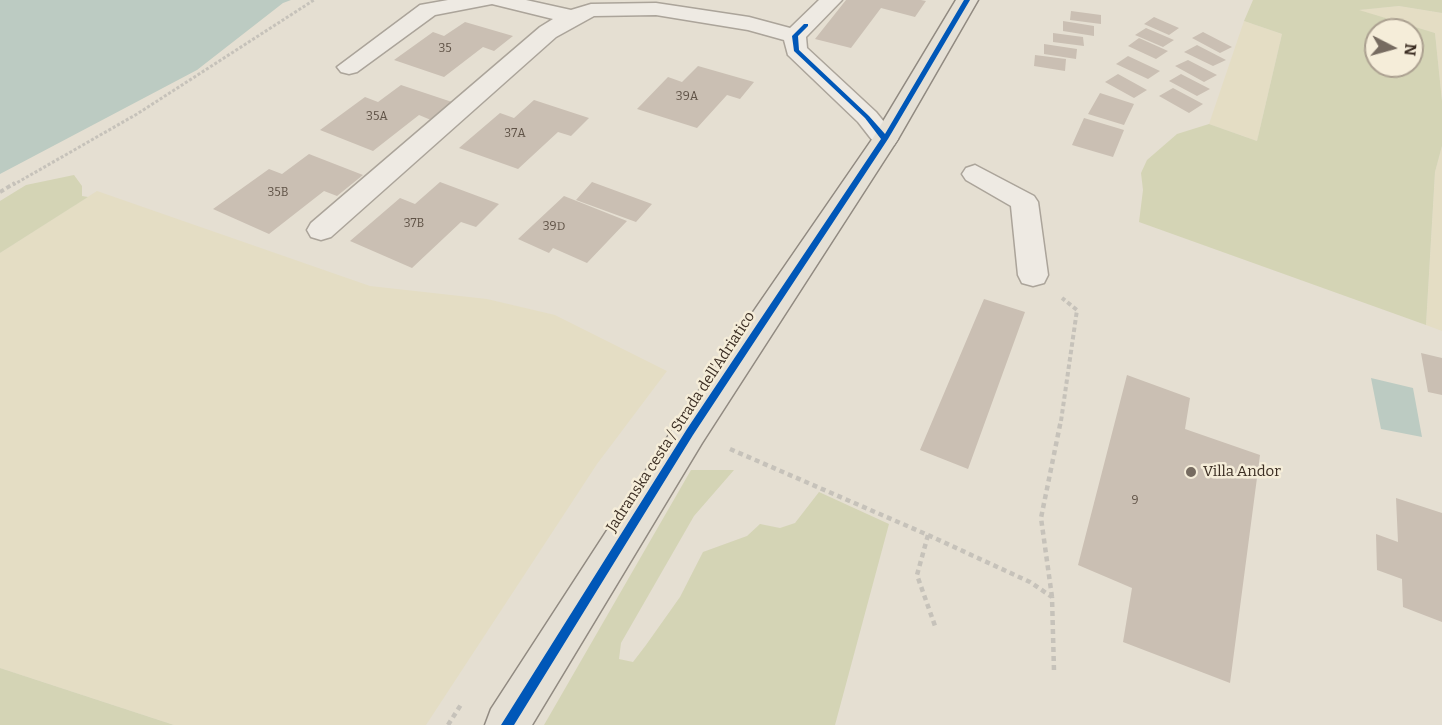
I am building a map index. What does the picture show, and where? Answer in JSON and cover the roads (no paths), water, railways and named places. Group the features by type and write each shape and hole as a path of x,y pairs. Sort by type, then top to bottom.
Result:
{"main road":[{"name":"Jadranska cesta / Strada dell'Adriatico","path":"507,725 690,432 885,139 967,0"}],"street":[{"path":"349,67 428,10 484,0"},
{"path":"499,0 572,17"},
{"path":"831,0 801,30 796,50 867,117 885,139"},
{"path":"321,230 548,32 572,17 591,10 656,9 801,30"},
{"path":"975,174 1024,202 1033,275"}],"place":[{"name":"Villa Andor","path":"1191,472"}]}
